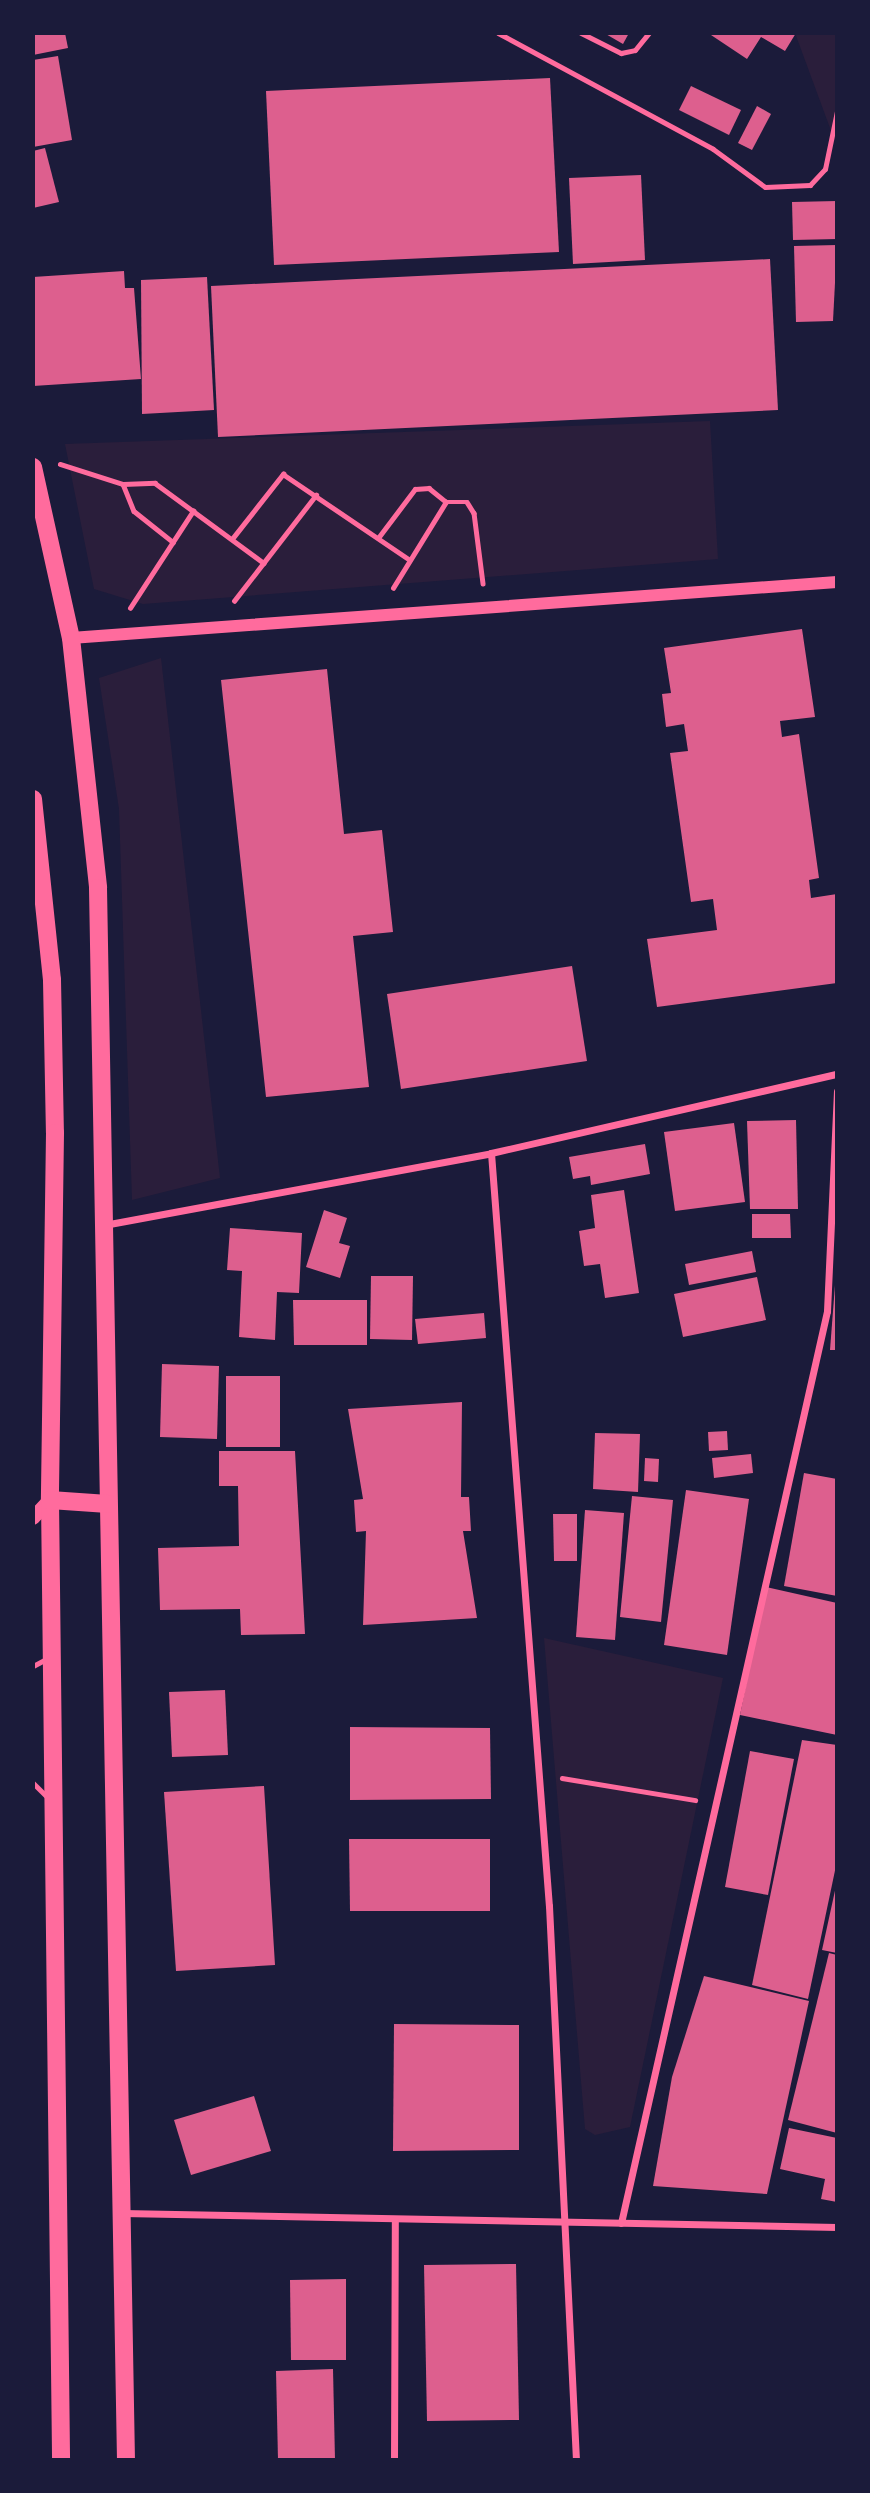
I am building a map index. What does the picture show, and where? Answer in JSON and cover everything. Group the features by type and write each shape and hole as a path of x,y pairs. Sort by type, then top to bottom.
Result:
{"main road":[{"path":"33,467 71,638 98,888 118,2213 126,2460"},
{"path":"33,799 52,1008 50,1500 54,1655 61,2460"},
{"path":"50,1500 108,1504"},
{"path":"33,1518 50,1500"}],"street":[{"path":"71,638 837,582"},
{"path":"104,1225 491,1153 837,1073"},
{"path":"621,2223 827,1311 837,1091"},
{"path":"491,1153 539,1775 576,2460"},
{"path":"118,2213 837,2227"},
{"path":"394,2460 395,2220"}],"lane":[{"path":"498,33 713,149 765,187 810,185 825,169 837,111"},
{"path":"581,33 621,53 635,50 649,33"},
{"path":"33,1666 54,1655"},
{"path":"33,1783 55,1805"}],"path":[{"path":"55,462 123,484 155,483 264,563"},
{"path":"232,540 283,474 410,560"},
{"path":"123,484 134,511 173,542"},
{"path":"378,538 415,489 429,488 446,502 467,502 474,513 486,607"},
{"path":"214,627 316,495"},
{"path":"376,616 446,502"},
{"path":"112,635 193,511"},
{"path":"539,1775 717,1803"}],"shaded area":[{"path":"795,33 837,33 837,147"},
{"path":"710,421 718,559 143,604 94,589 65,444"},
{"path":"161,658 220,1178 132,1200 119,809 99,678"},
{"path":"544,1638 723,1678 630,2127 595,2135 585,2129"}],"building":[{"path":"33,33 65,33 68,48 33,55"},
{"path":"604,33 629,33 623,44"},
{"path":"708,33 796,33 785,51 761,37 747,59"},
{"path":"58,56 72,140 33,147 33,60"},
{"path":"550,78 559,252 274,265 266,91"},
{"path":"691,86 741,110 729,135 679,110"},
{"path":"757,106 771,114 752,150 738,143"},
{"path":"45,148 59,202 33,208 33,151"},
{"path":"641,175 645,260 573,264 569,178"},
{"path":"837,201 837,239 793,240 792,202"},
{"path":"837,245 833,321 796,322 794,246"},
{"path":"770,259 778,410 218,437 211,286"},
{"path":"124,271 125,288 134,288 141,379 33,386 33,277"},
{"path":"207,277 214,410 142,414 141,280"},
{"path":"802,629 815,717 780,721 782,737 799,734 819,878 809,880 811,898 837,894 837,983 657,1007 647,939 717,930 713,899 691,902 670,753 688,751 684,724 666,727 662,694 671,693 664,648"},
{"path":"327,669 344,834 382,830 393,932 353,936 369,1087 266,1097 221,680"},
{"path":"572,966 587,1061 401,1089 387,994"},
{"path":"796,1120 798,1209 750,1209 747,1121"},
{"path":"734,1123 745,1202 675,1211 664,1132"},
{"path":"645,1144 650,1174 591,1185 590,1176 573,1179 569,1157"},
{"path":"624,1190 639,1293 605,1298 600,1264 584,1266 579,1231 595,1228 591,1195"},
{"path":"324,1210 347,1218 339,1243 350,1246 340,1278 306,1267"},
{"path":"752,1214 790,1214 791,1238 752,1238"},
{"path":"230,1228 302,1233 299,1293 277,1292 275,1340 239,1337 242,1271 227,1270"},
{"path":"752,1251 756,1272 689,1285 685,1264"},
{"path":"371,1276 413,1276 412,1340 370,1339"},
{"path":"757,1277 766,1320 683,1337 674,1294"},
{"path":"835,1285 837,1350 830,1350"},
{"path":"293,1300 367,1300 367,1345 294,1345"},
{"path":"484,1313 486,1338 418,1344 415,1319"},
{"path":"162,1364 219,1366 217,1439 160,1437"},
{"path":"226,1376 280,1376 280,1447 226,1447"},
{"path":"462,1402 461,1497 469,1497 471,1531 463,1531 477,1618 363,1625 366,1531 356,1532 354,1500 363,1499 348,1409"},
{"path":"727,1431 728,1450 709,1451 708,1432"},
{"path":"595,1433 640,1434 638,1492 593,1489"},
{"path":"219,1451 295,1451 305,1634 241,1635 240,1609 160,1610 158,1548 239,1546 238,1486 219,1486"},
{"path":"751,1454 753,1473 714,1478 712,1458"},
{"path":"645,1458 659,1459 658,1482 644,1481"},
{"path":"804,1473 837,1479 837,1596 784,1586"},
{"path":"686,1490 749,1499 727,1655 664,1645"},
{"path":"632,1496 673,1500 661,1622 620,1617"},
{"path":"585,1510 624,1513 615,1640 576,1637"},
{"path":"553,1514 577,1514 577,1561 554,1561"},
{"path":"766,1587 837,1603 837,1735 740,1715"},
{"path":"225,1690 228,1755 172,1757 169,1692"},
{"path":"350,1727 490,1728 491,1799 350,1800"},
{"path":"802,1740 837,1745 837,1861 808,1999 752,1985"},
{"path":"750,1751 794,1759 768,1895 725,1887"},
{"path":"264,1786 275,1965 176,1971 164,1792"},
{"path":"349,1839 490,1839 490,1911 350,1911"},
{"path":"837,1886 837,1953 822,1950"},
{"path":"829,1953 837,1955 837,2133 788,2120"},
{"path":"704,1976 809,2001 767,2194 653,2186 672,2077"},
{"path":"394,2024 519,2025 519,2150 393,2151"},
{"path":"254,2096 271,2151 191,2175 174,2120"},
{"path":"789,2128 837,2138 837,2202 821,2199 825,2179 780,2169"},
{"path":"516,2264 519,2420 427,2421 424,2265"},
{"path":"346,2279 346,2360 291,2360 290,2280"},
{"path":"333,2369 335,2460 278,2460 276,2371"}]}
